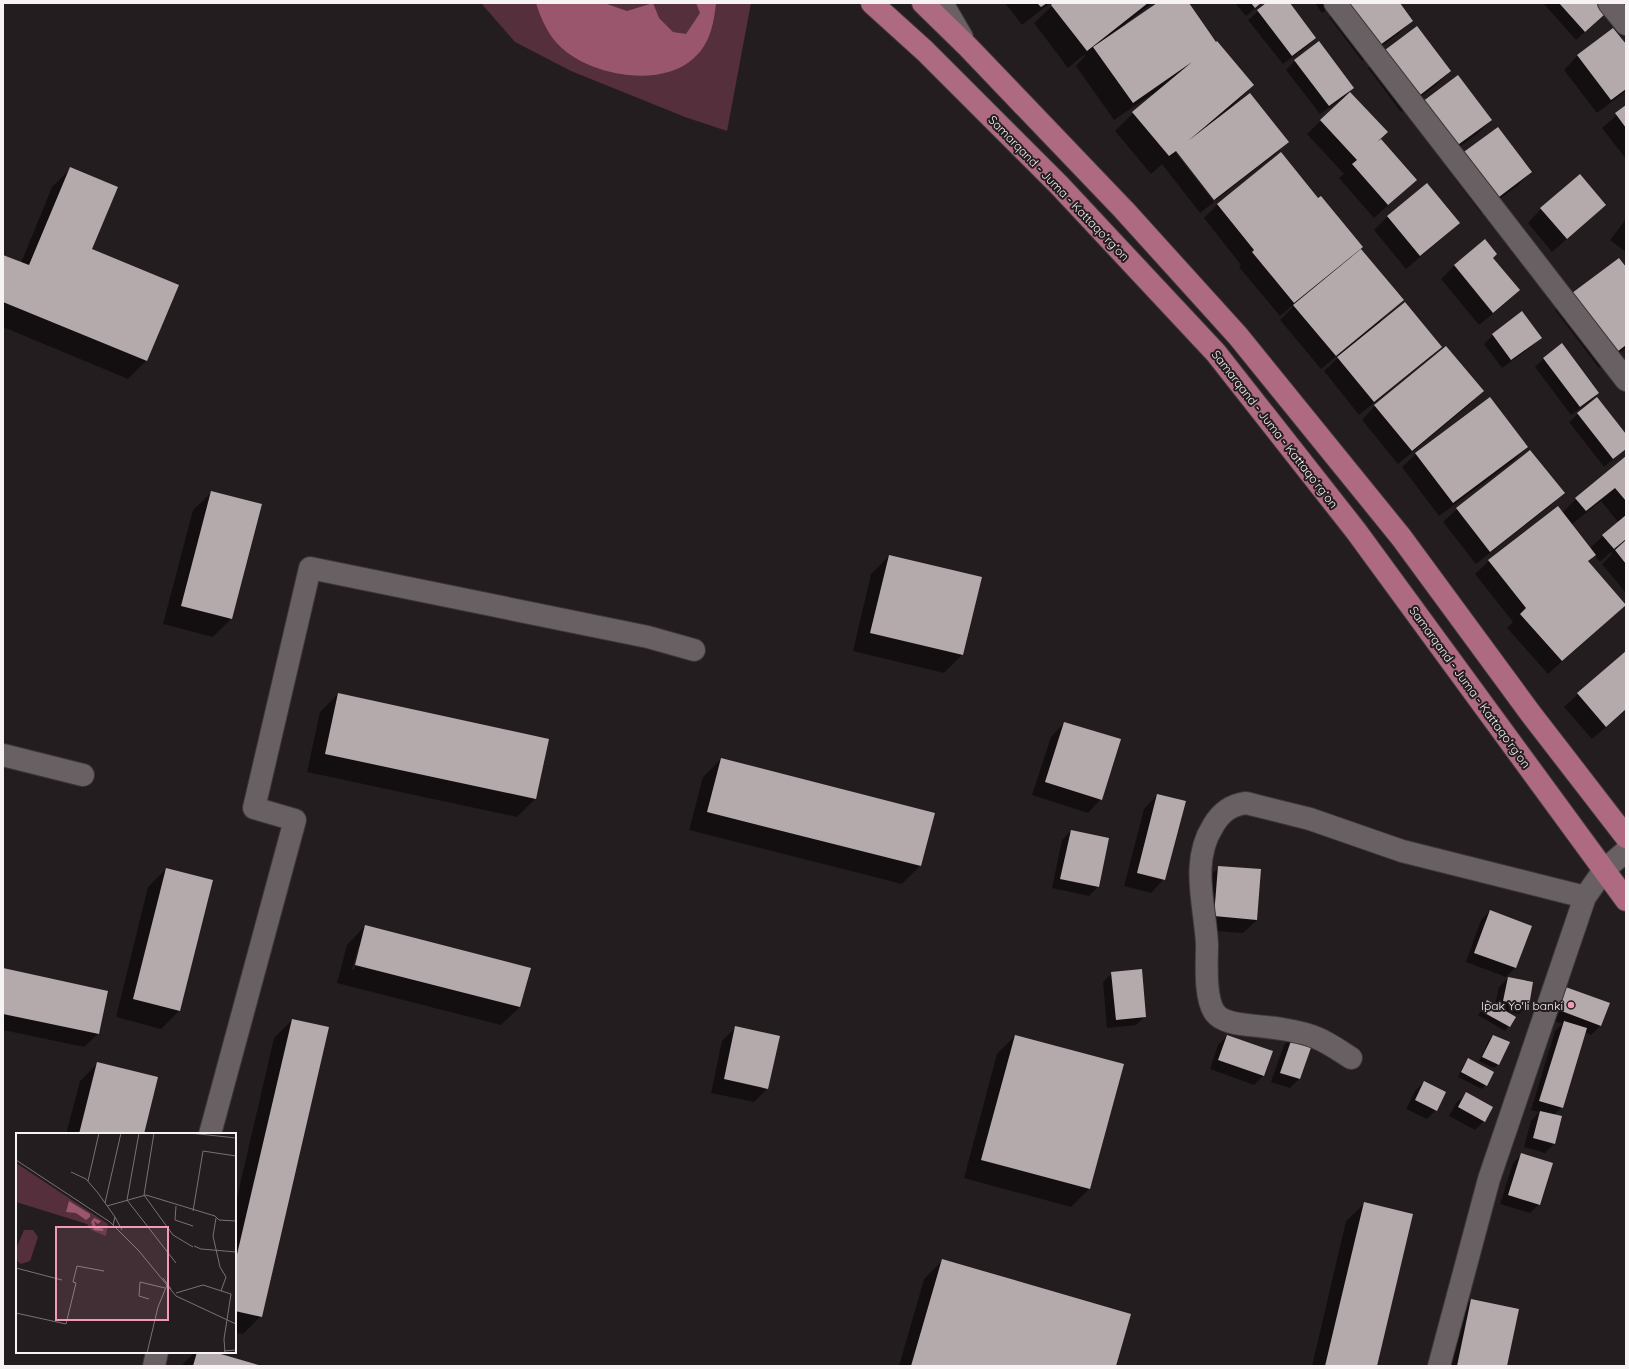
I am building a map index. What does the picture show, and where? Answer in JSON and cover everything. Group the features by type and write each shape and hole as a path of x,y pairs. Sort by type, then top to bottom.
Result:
{"main road":[{"name":"Samarqand - Juma - Kattaqo‘rg‘on","path":"872,3 925,51 1053,179 1216,353 1356,531 1626,900"},
{"path":"923,3 968,47 1124,210 1238,336 1401,537 1531,714 1626,837"}],"street":[{"path":"942,3 968,47"},
{"path":"1335,3 1626,380"},
{"path":"1609,3 1626,24"},
{"path":"210,1133 295,820 254,808 310,568 648,637 694,650"},
{"path":"3,755 82,775"},
{"path":"1351,1058 1316,1038 1276,1028 1226,1021 1215,1014 1211,1005 1208,991 1206,943 1200,872 1203,846 1217,819 1226,810 1236,804 1246,803 1310,819 1402,851 1585,897"},
{"path":"1439,1366 1489,1179 1585,897 1604,870 1626,851"},
{"path":"154,1366 157,1353"}],"shaded area":[{"path":"481,3 751,3 727,131 685,117 571,71 515,42"},
{"path":"536,3 604,3 627,11 653,3 659,18 673,32 686,34 700,13 696,3 716,3 710,33 704,46 694,58 679,68 662,74 642,76 602,70 568,53 555,41 549,32 541,18"}],"building":[{"path":"1037,3 1047,3 1041,7"},
{"path":"1053,3 1148,3 1087,51 1051,5"},
{"path":"1157,3 1189,3 1216,42 1217,41 1254,85 1188,141 1250,93 1289,142 1214,200 1176,151 1169,156 1132,112 1192,62 1133,103 1093,47"},
{"path":"1251,3 1261,3 1255,8"},
{"path":"1266,3 1290,3 1316,38 1292,56 1257,10"},
{"path":"1342,3 1400,3 1413,21 1376,48"},
{"path":"1559,3 1596,3 1605,14 1585,32"},
{"path":"1417,26 1451,71 1415,99 1381,53"},
{"path":"1613,28 1626,44 1626,89 1611,100 1577,55"},
{"path":"1319,41 1354,88 1329,106 1294,60"},
{"path":"1458,75 1492,120 1455,147 1422,102"},
{"path":"1350,92 1388,132 1377,142 1381,139 1417,180 1388,205 1352,164 1357,160 1320,120"},
{"path":"1626,105 1626,128 1615,113"},
{"path":"1498,127 1532,172 1495,200 1461,154"},
{"path":"1281,152 1318,198 1321,196 1363,247 1294,303 1252,252 1254,250 1217,204"},
{"path":"70,167 118,187 92,249 179,285 147,361 3,302 3,255 29,265"},
{"path":"1580,174 1606,205 1567,239 1540,208"},
{"path":"1427,183 1460,223 1420,256 1387,216"},
{"path":"1485,239 1497,254 1493,258 1520,290 1493,313 1454,265"},
{"path":"1361,249 1404,300 1336,356 1293,305"},
{"path":"1619,258 1626,267 1626,345 1613,355 1568,296"},
{"path":"1405,302 1442,347 1374,402 1337,357"},
{"path":"1522,311 1542,338 1511,360 1492,334"},
{"path":"1562,343 1599,393 1580,407 1543,358"},
{"path":"1446,346 1484,391 1412,451 1374,405"},
{"path":"1490,397 1528,447 1453,503 1415,453"},
{"path":"1597,397 1626,434 1626,449 1613,459 1577,413"},
{"path":"1530,450 1565,493 1490,552 1456,508"},
{"path":"1626,456 1626,501 1615,488 1586,511 1575,498"},
{"path":"211,491 262,504 232,619 181,606"},
{"path":"1558,506 1596,555 1588,561 1626,605 1562,661 1520,614 1526,608 1488,560"},
{"path":"1626,515 1626,539 1614,549 1602,535"},
{"path":"1626,540 1626,564 1615,550"},
{"path":"889,555 982,577 963,655 870,633"},
{"path":"1626,651 1626,709 1606,727 1577,693"},
{"path":"338,693 549,739 536,799 325,754"},
{"path":"1064,722 1121,739 1102,800 1045,782"},
{"path":"721,758 935,813 921,866 707,812"},
{"path":"1157,794 1186,801 1165,880 1137,873"},
{"path":"1071,830 1109,838 1099,887 1060,879"},
{"path":"1218,866 1261,869 1257,920 1214,916"},
{"path":"166,868 213,880 180,1011 133,999"},
{"path":"1490,910 1532,926 1516,968 1474,953"},
{"path":"365,925 531,968 520,1007 355,965"},
{"path":"3,968 108,991 99,1034 3,1014"},
{"path":"1142,969 1146,1017 1116,1020 1111,972"},
{"path":"1508,977 1533,982 1529,1006 1503,1001"},
{"path":"1560,985 1610,1003 1601,1026 1551,1007"},
{"path":"1487,1000 1516,1017 1510,1027 1481,1011"},
{"path":"292,1019 329,1027 262,1317 236,1311 236,1259"},
{"path":"1564,1021 1587,1028 1563,1108 1539,1101"},
{"path":"735,1026 780,1036 768,1089 724,1079"},
{"path":"1015,1035 1124,1064 1090,1189 981,1160"},
{"path":"1227,1035 1273,1051 1264,1076 1218,1060"},
{"path":"1293,1035 1313,1042 1300,1079 1280,1073"},
{"path":"1493,1035 1510,1042 1499,1065 1482,1057"},
{"path":"1468,1058 1494,1072 1487,1086 1461,1072"},
{"path":"97,1062 158,1077 144,1133 79,1133"},
{"path":"1424,1081 1446,1092 1437,1111 1415,1100"},
{"path":"1466,1092 1493,1107 1485,1122 1458,1107"},
{"path":"1540,1111 1562,1116 1555,1144 1533,1138"},
{"path":"1521,1153 1553,1163 1540,1205 1508,1195"},
{"path":"1364,1202 1413,1214 1377,1366 1325,1366"},
{"path":"942,1259 1131,1314 1116,1366 911,1366"},
{"path":"1471,1299 1519,1309 1507,1366 1457,1366"},
{"path":"197,1353 217,1353 262,1366 193,1366"}],"place":[{"name":"Ipak Yo'li banki","path":"1571,1005"}]}
